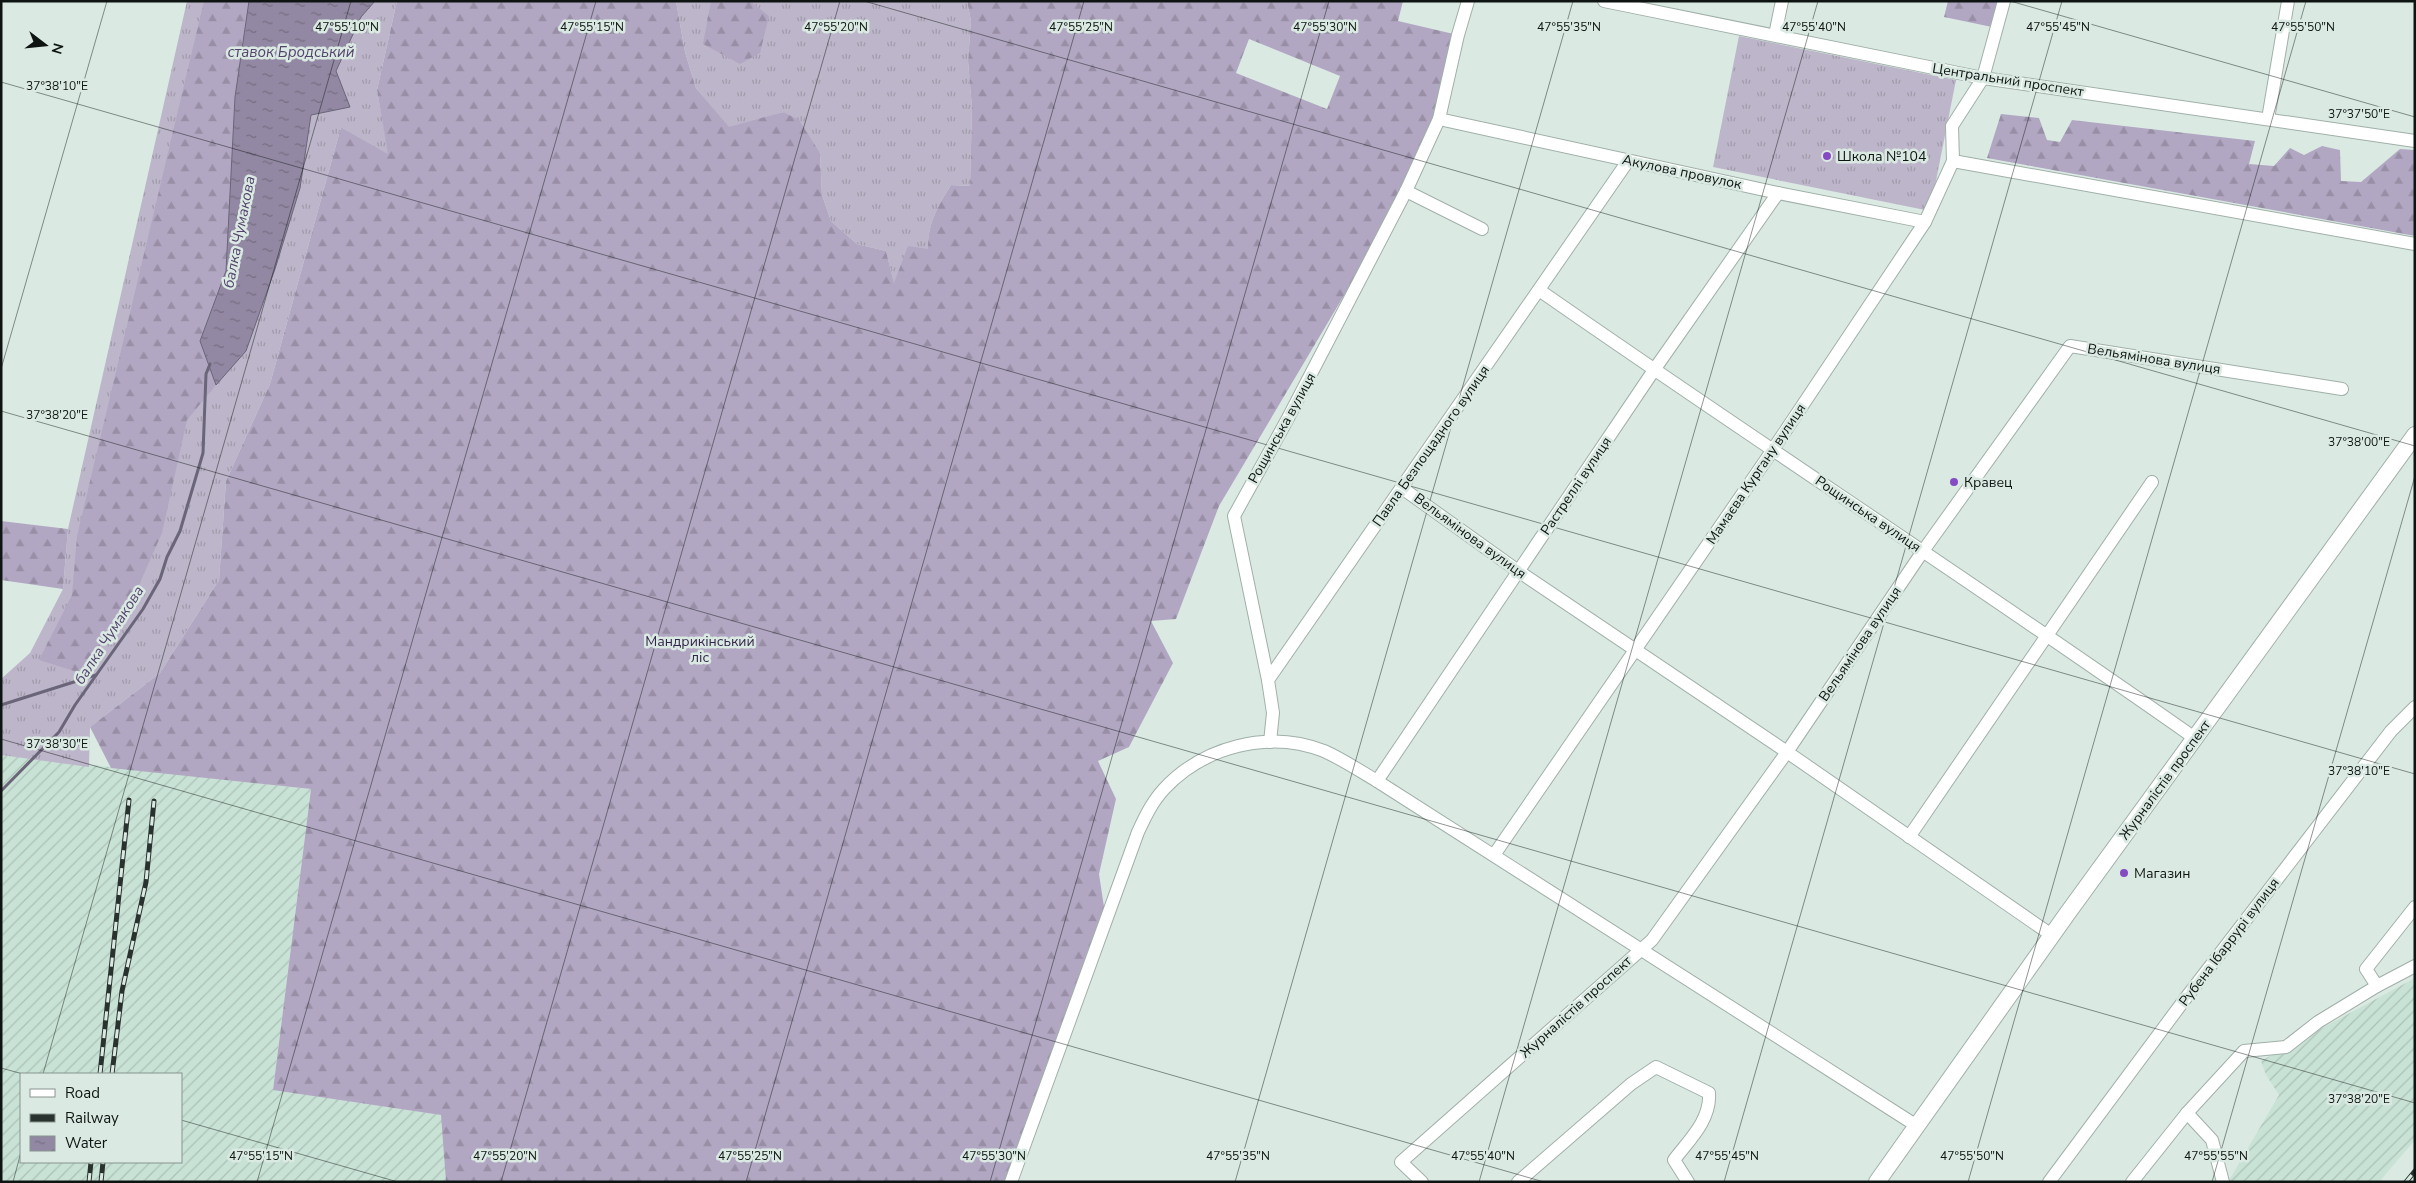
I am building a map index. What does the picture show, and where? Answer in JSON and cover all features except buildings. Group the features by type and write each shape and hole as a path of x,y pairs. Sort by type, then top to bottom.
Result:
{"main road":[{"name":"Журналістів проспект","path":"1876,1182 2415,435"}],"street":[{"name":"Рощинська вулиця","path":"1268,680 1234,516 1287,420 1406,191 1439,119 1458,35 1468,1"},
{"name":"Центральний проспект","path":"1604,1 1983,78 2415,141"},
{"path":"1775,35 1782,1"},
{"name":"Мамаєва Кургану вулиця","path":"1494,854 1772,451 1925,222 1953,160 1952,126 1983,78 2004,1"},
{"path":"2268,119 2288,1"},
{"name":"Акулова провулок","path":"1439,119 1778,193 1925,222"},
{"path":"1953,160 2415,244"},
{"name":"Павла Безпощадного вулиця","path":"1268,680 1628,161"},
{"path":"1406,191 1482,229"},
{"name":"Растреллі вулиця","path":"1377,781 1654,370 1778,193"},
{"name":"Рощинська вулиця","path":"1539,290 1772,451 2048,635 2196,739"},
{"name":"Вельямінова вулиця","path":"1640,950 1652,940 1787,752 1923,551 2070,346 2342,389"},
{"path":"1909,837 2152,482"},
{"name":"Вельямінова вулиця","path":"1402,488 1518,572 1787,752 2053,936"},
{"path":"1268,680 1272,713 1270,742"},
{"name":"Рубена Ібаррурі вулиця","path":"2049,1182 2185,999 2391,731 2415,707"},
{"path":"1011,1182 1138,832 1149,809 1163,790 1185,770 1225,748 1270,742 1324,751 1377,781 1494,854 1640,950"},
{"path":"2377,986 2366,969 2415,907"},
{"name":"Журналістів проспект","path":"1422,1182 1401,1162 1640,950 1917,1126"},
{"path":"2132,1182 2186,1113 2244,1051 2286,1047 2318,1022 2377,986 2415,966"},
{"path":"1518,1182 1631,1084 1656,1067 1708,1093 1710,1105 1705,1118 1674,1160 1688,1182"},
{"path":"2186,1113 2212,1140 2224,1182"}],"shaded area":[{"path":"1,755 311,789 273,1089 442,1115 446,1182 1,1182"},
{"path":"2415,978 2415,1140 2379,1182 2228,1182 2279,1095 2266,1075 2261,1061"}],"green space":[{"path":"187,1 397,1 377,90 389,155 341,127 270,384 226,481 219,580 160,673 90,727 89,767 1,755 1,679 30,653 63,589 68,529"},
{"path":"204,1 249,1 235,97 226,271 200,341 216,385 187,420 162,533 139,585 110,634 77,672 39,660 72,595 77,536"},
{"name":"Мандрикінський ліс","path":"397,1 676,1 685,52 696,88 729,127 783,112 799,120 820,153 822,195 831,221 857,244 886,251 894,283 908,246 928,249 931,223 951,185 970,186 972,108 968,61 971,21 967,1 1403,1 1398,21 1458,35 1447,89 1406,191 1219,506 1176,619 1151,621 1173,663 1129,747 1098,761 1116,799 1099,874 1106,920 1011,1182 446,1182 441,1115 273,1090 311,789 111,768 90,727 160,673 219,580 226,481 270,384 341,127 388,154 377,90","holes":["1249,39 1340,76 1327,109 1236,73"]},
{"path":"676,1 967,1 971,21 968,61 972,108 970,186 951,185 931,224 928,250 894,284 886,251 857,244 831,221 822,195 820,153 783,112 729,128 696,88 685,52"},
{"path":"711,1 750,1 769,16 760,53 740,64 703,44"},
{"path":"1948,1 1998,1 1992,27 1944,17"},
{"path":"1739,36 1956,80 1930,211 1713,167"},
{"path":"2001,114 2039,118 2047,140 2060,142 2072,120 2255,141 2249,164 2274,166 2290,148 2304,155 2322,146 2340,150 2341,181 2361,182 2400,149 2415,150 2415,236 1987,158"},
{"path":"1,521 68,529 63,589 1,580"}],"water":[{"name":"ставок Бродський","path":"249,1 375,1 361,17 336,71 350,107 311,115 300,188 275,269 246,351 216,385 200,341 226,271 235,97"}],"waterway":[{"name":"балка Чумакова","path":"1,791 59,732 75,705 143,609 160,579 167,557 180,531 203,453 206,374 210,364"},
{"path":"1,705 96,675"}],"railway":[{"path":"100,1073 129,800"},
{"path":"112,1073 122,991 146,882 154,801"},
{"path":"89,1182 91,1163"},
{"path":"101,1182 103,1163"},
{"path":"2406,1182 2415,1171"}],"place":[{"name":"Школа №104","path":"1827,156"},
{"name":"Кравец","path":"1954,482"},
{"name":"Магазин","path":"2124,873"}]}
